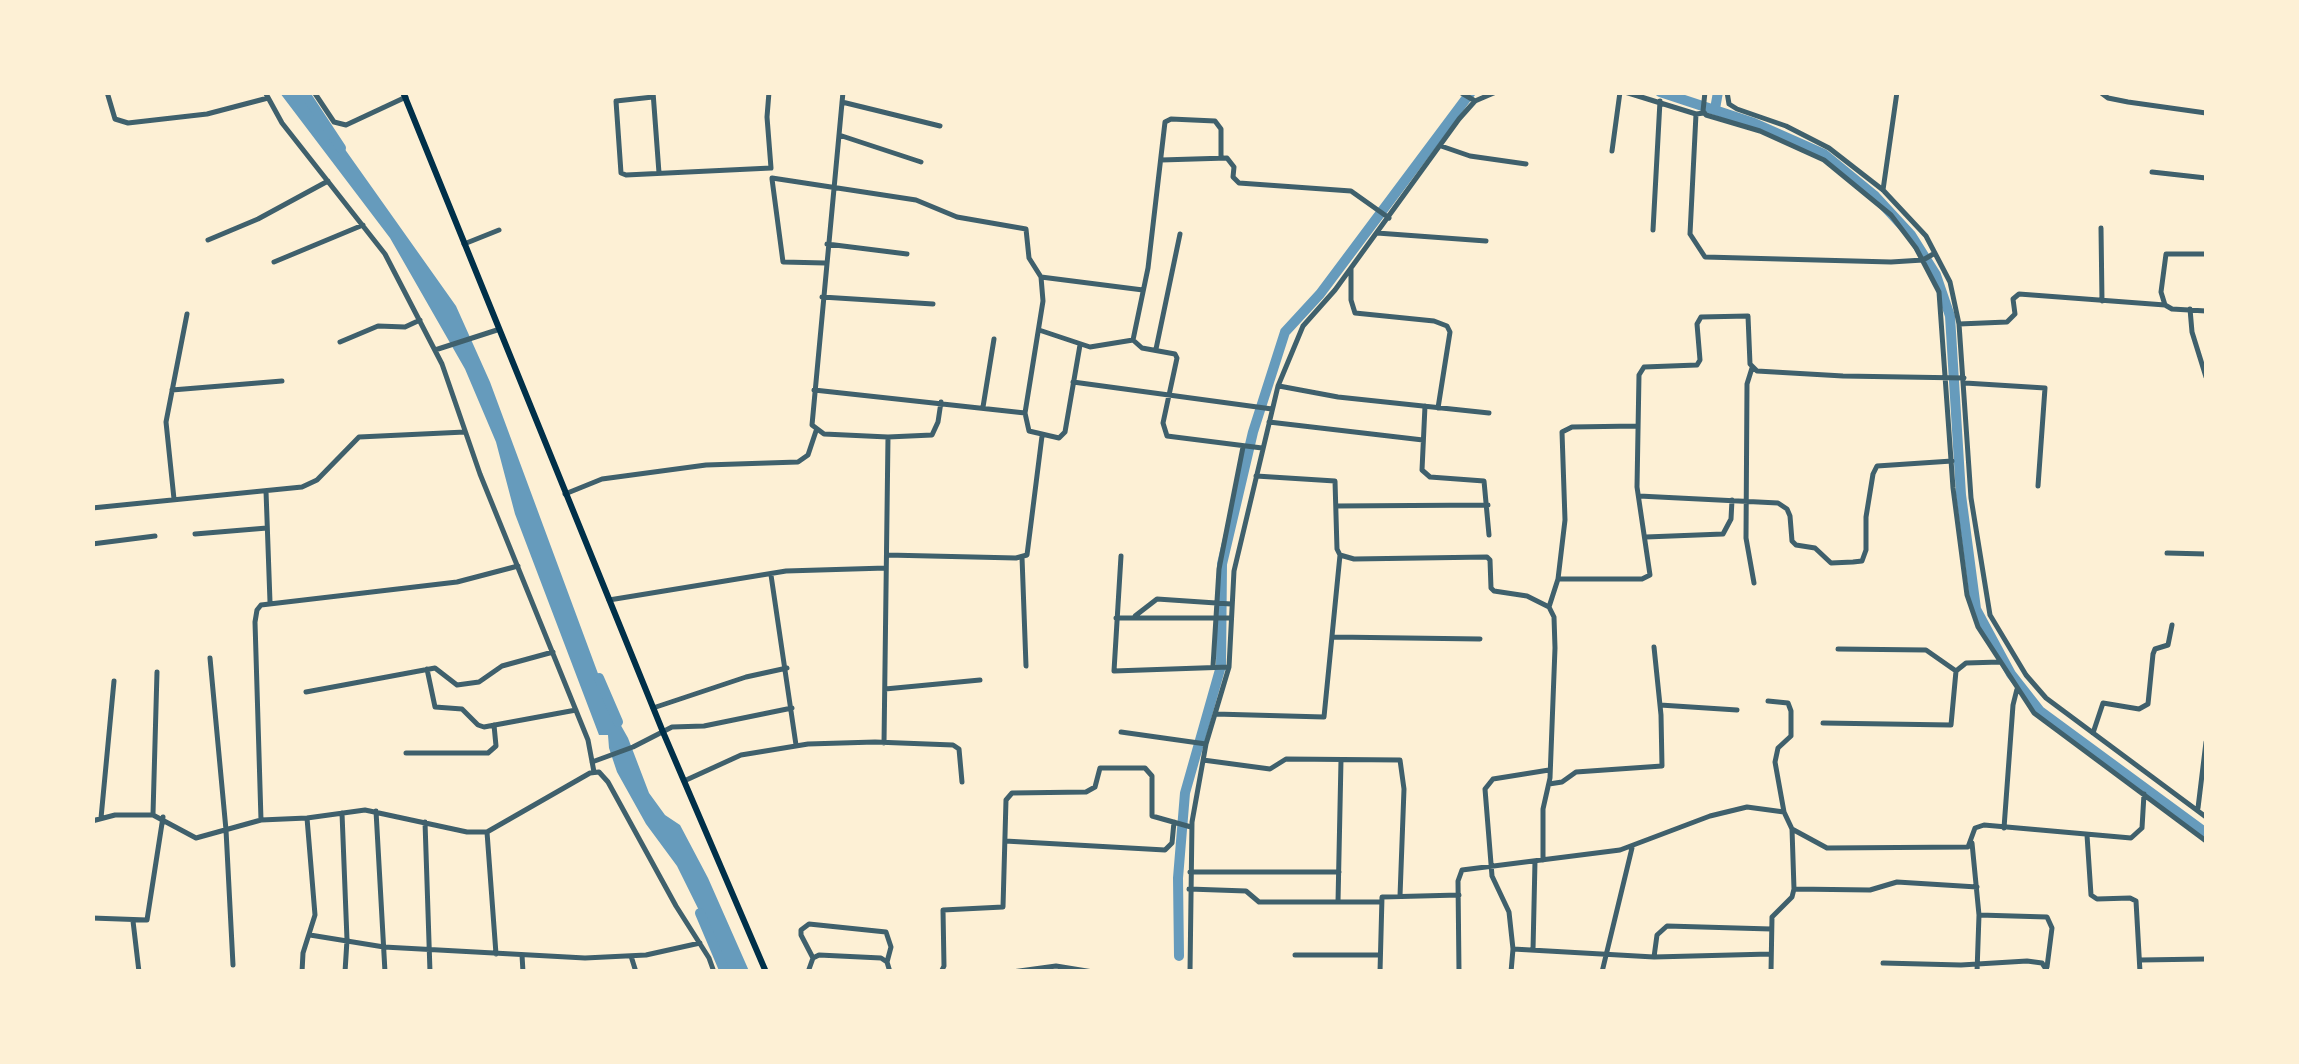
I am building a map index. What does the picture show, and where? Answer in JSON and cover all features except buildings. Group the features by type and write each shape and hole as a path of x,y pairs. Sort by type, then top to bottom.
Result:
{"main road":[{"path":"404,95 662,732 766,972"}],"street":[{"path":"107,92 115,119 128,123 207,114 267,95 282,122 390,263 436,350 588,740 594,772"},
{"path":"314,92 334,122 346,125 404,95"},
{"path":"769,92 767,117 782,262 825,263"},
{"path":"565,494 602,479 706,465 798,462 808,456 816,431 812,416 814,390 843,92"},
{"path":"1190,972 1192,828 1206,744 1229,667 1224,604 1269,422 1265,408 1303,326 1351,268 1474,100 1496,92"},
{"path":"1612,151 1623,92 1760,132 1824,160 1890,215 1928,257 1950,282 1960,324 1971,498 1990,616 2026,675 2046,698 2206,816"},
{"path":"1727,92 1729,104 1737,109 1817,140 1883,190 1920,227 1938,292 1949,378 1952,462 1966,594 1978,627 2034,713 2206,841"},
{"path":"1883,190 1898,92"},
{"path":"2100,92 2128,102 2206,113"},
{"path":"1460,93 1474,100"},
{"path":"659,173 652,95 616,101 618,167 626,175 771,168"},
{"path":"1705,96 1690,234 1705,257 1866,262 1928,257"},
{"path":"1653,230 1660,101"},
{"path":"842,102 940,126"},
{"path":"1133,340 1163,126 1170,119 1215,121 1221,129 1221,157"},
{"path":"838,135 922,162"},
{"path":"1440,145 1470,156 1526,164"},
{"path":"1161,160 1221,157 1232,161 1233,176 1239,183 1341,189 1359,195 1387,217"},
{"path":"2152,172 2206,178"},
{"path":"772,178 916,200 957,217 1026,229 1029,258 1041,278 1039,330 1025,413 1029,431 1062,437 1080,345"},
{"path":"208,240 258,220 328,181"},
{"path":"274,262 362,226"},
{"path":"2101,228 2102,301"},
{"path":"464,244 499,230"},
{"path":"1377,233 1486,241"},
{"path":"1156,349 1180,234"},
{"path":"828,244 907,254"},
{"path":"2165,305 2161,292 2166,254 2206,254"},
{"path":"1351,268 1351,300 1356,313 1434,321 1447,326 1450,332 1438,408"},
{"path":"1041,278 1143,290"},
{"path":"1960,324 2007,322 2015,314 2013,298 2019,294 2206,310"},
{"path":"822,297 933,304"},
{"path":"2190,310 2192,332 2206,377"},
{"path":"174,499 166,422 187,314"},
{"path":"1558,579 1648,578 1651,568 1639,496 1636,426 1640,370 1698,366 1701,316 1748,316 1752,368 1747,384 1746,538 1754,583"},
{"path":"340,342 378,326 405,328 420,320"},
{"path":"436,350 497,330"},
{"path":"1039,330 1080,345 1133,340"},
{"path":"983,408 994,340"},
{"path":"1133,340 1142,348 1175,354 1177,358 1163,423 1167,436 1260,448"},
{"path":"1752,368 1842,376 1949,378 2044,388 2038,486"},
{"path":"172,390 282,381"},
{"path":"1073,382 1265,408"},
{"path":"1278,386 1338,397 1489,413"},
{"path":"814,390 1025,413"},
{"path":"816,431 888,437 932,434 941,402"},
{"path":"1425,406 1424,474 1484,481 1489,535"},
{"path":"1269,422 1423,440"},
{"path":"1549,607 1558,579 1565,513 1562,432 1572,427 1636,426"},
{"path":"92,508 311,485 358,437 466,432"},
{"path":"887,555 1022,558 1030,550 1042,436"},
{"path":"884,743 888,437"},
{"path":"1212,666 1223,619 1219,569 1246,446"},
{"path":"1639,496 1778,503 1787,508 1792,542 1814,548 1830,564 1862,560 1877,466 1952,462"},
{"path":"1215,714 1324,717 1340,556 1336,548 1336,484 1329,478 1256,476"},
{"path":"266,490 270,602"},
{"path":"1646,537 1723,534 1731,519 1732,500"},
{"path":"1336,506 1488,505"},
{"path":"196,534 268,528"},
{"path":"92,544 155,536"},
{"path":"2167,552 2206,554"},
{"path":"1120,556 1114,671 1229,667"},
{"path":"1340,556 1487,557 1494,591 1527,596 1549,607 1554,616 1550,770 1543,809 1533,950"},
{"path":"1022,558 1026,666"},
{"path":"260,820 257,610 270,602 458,582 518,566"},
{"path":"609,600 796,570 886,568"},
{"path":"771,574 796,746"},
{"path":"1133,618 1157,599 1224,604"},
{"path":"1116,618 1223,619"},
{"path":"2093,734 2103,703 2139,709 2148,704 2152,654 2168,645 2172,624"},
{"path":"1334,637 1480,639"},
{"path":"1549,784 1562,782 1576,772 1662,766 1654,646"},
{"path":"1838,649 1926,650 1956,671"},
{"path":"306,692 427,669 441,670 458,685 479,682 502,666 553,652"},
{"path":"210,658 226,830 233,964"},
{"path":"1823,723 1952,726 1956,671 1966,663 2000,662"},
{"path":"653,708 738,679 787,668"},
{"path":"427,669 435,707 462,709 478,726 576,710"},
{"path":"154,814 157,672"},
{"path":"885,689 980,680"},
{"path":"101,818 114,682"},
{"path":"2004,828 2017,688"},
{"path":"1768,700 1788,702 1791,711 1791,736 1778,748 1775,762 1784,812 1792,829 1794,890 1792,898 1775,911 1770,972"},
{"path":"1660,705 1736,710"},
{"path":"592,762 672,727 704,726 792,708"},
{"path":"406,753 488,753 496,746 494,726"},
{"path":"1121,732 1206,744"},
{"path":"2198,810 2206,742"},
{"path":"683,781 741,755 796,746 884,743 953,745 959,749 962,782"},
{"path":"1203,760 1270,770 1286,759 1400,760 1400,896"},
{"path":"1338,902 1341,760"},
{"path":"941,972 943,910 1002,907 1008,796 1092,791 1096,772 1104,766 1149,770 1152,816 1192,828"},
{"path":"1511,972 1513,950 1506,905 1490,865 1488,782 1550,770"},
{"path":"92,821 154,814 196,838 260,820 376,810 467,832 487,832 594,772 604,775 714,972"},
{"path":"1792,829 1827,848 1968,847 1979,825 2131,838 2142,828 2144,794"},
{"path":"1459,972 1458,881 1462,870 1632,847 1739,807 1784,812"},
{"path":"376,810 385,972"},
{"path":"342,813 348,940 345,972"},
{"path":"92,918 147,920 164,818"},
{"path":"302,972 315,915 307,818"},
{"path":"426,822 430,972"},
{"path":"1005,841 1165,850 1172,843 1174,822"},
{"path":"487,832 496,954"},
{"path":"2087,835 2091,895 2136,901 2140,972"},
{"path":"1972,843 1979,915 1978,968"},
{"path":"1602,972 1632,847"},
{"path":"1190,872 1339,872"},
{"path":"1794,890 1870,890 1897,882 1977,887"},
{"path":"1189,888 1246,891 1260,902 1380,902 1387,895 1458,896"},
{"path":"1380,902 1380,972"},
{"path":"1979,915 2047,916 2052,928 2048,969"},
{"path":"133,921 138,972"},
{"path":"808,972 814,958 801,930 810,924 886,932 890,972"},
{"path":"1654,957 1657,935 1668,926 1772,928"},
{"path":"310,935 384,947 585,958 632,956 700,943"},
{"path":"1513,950 1654,957 1771,954"},
{"path":"522,955 523,972"},
{"path":"1295,956 1380,955"},
{"path":"632,956 636,972"},
{"path":"814,958 873,957 887,962"},
{"path":"585,958 586,972"},
{"path":"2140,960 2206,959"},
{"path":"1883,963 1978,968 2027,961 2042,963 2048,969"},
{"path":"1012,972 1056,966 1093,972"}],"water":[{"path":"280,93 305,93 456,306 490,382 610,706 628,738 649,793 665,815 680,825 708,878 749,971 729,971 677,866 646,824 617,772 608,735 599,735 515,514 496,442 465,369 390,238"}],"waterway":[{"path":"304,92 341,148"},
{"path":"1179,956 1178,878 1185,793 1221,666 1222,564 1253,432 1285,332 1320,294 1471,92"},
{"path":"1660,92 1754,123 1824,154 1874,195 1911,235 1936,275 1950,316 1961,495 1976,609 2011,674 2040,711 2206,833"},
{"path":"1715,109 1718,92"},
{"path":"599,678 618,722"},
{"path":"700,913 725,972"}]}
